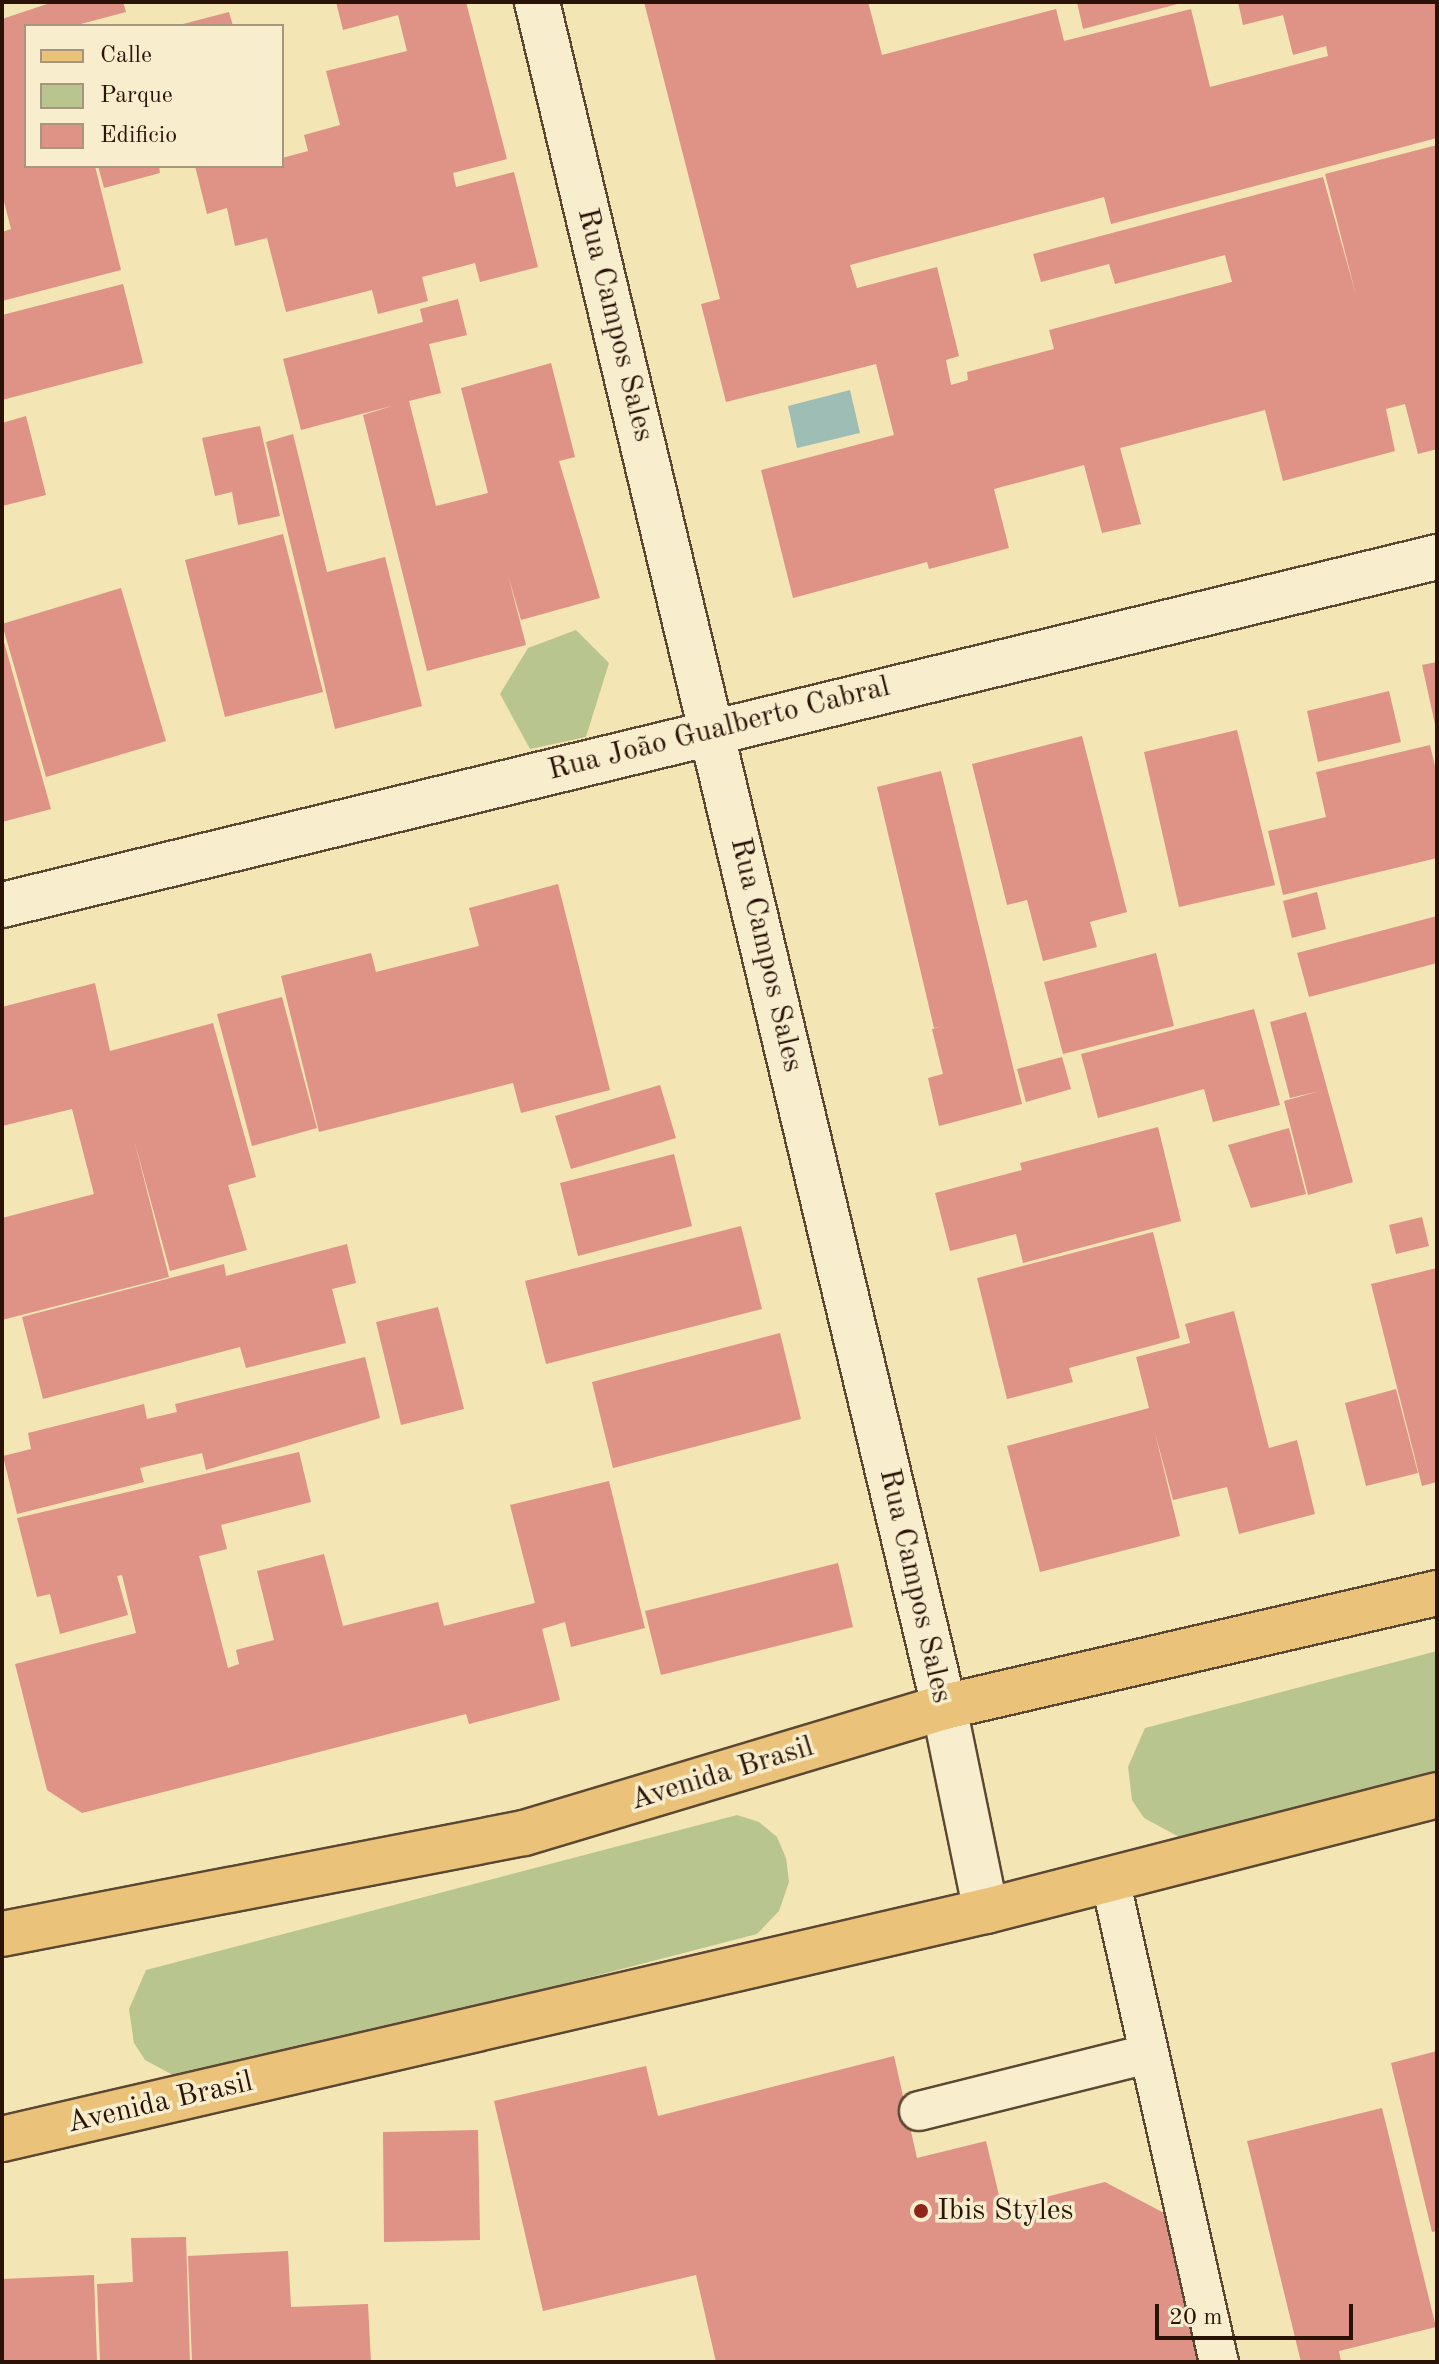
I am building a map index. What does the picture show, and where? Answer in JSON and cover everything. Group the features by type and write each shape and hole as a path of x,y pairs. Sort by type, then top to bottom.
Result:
{"main road":[{"name":"Avenida Brasil","path":"2,1934 524,1833 944,1707 1437,1593"},
{"name":"Avenida Brasil","path":"2,2139 986,1911 1437,1795"}],"street":[{"name":"Rua Campos Sales","path":"537,2 944,1707 986,1911"},
{"name":"Rua João Gualberto Cabral","path":"2,905 713,730 1437,557"}],"lane":[{"path":"1110,1879 1147,2054 1219,2362"},
{"path":"919,2111 1147,2054"}],"green space":[{"path":"576,630 609,663 586,737 530,749 500,694 528,648"},
{"path":"1437,1651 1437,1774 1185,1840 1144,1818 1132,1800 1128,1767 1145,1728"},
{"path":"737,1815 759,1822 777,1837 786,1858 789,1882 779,1911 757,1934 186,2082 145,2060 134,2043 129,2009 146,1970"}],"water":[{"path":"850,390 860,433 797,448 788,406"}],"building":[{"path":"53,2 123,2 126,12 81,24 24,24 24,168 96,168 121,270 2,301 2,232 11,229 2,194 2,19"},
{"path":"336,2 466,2 507,159 453,173 456,187 514,172 538,267 480,282 475,263 422,277 428,301 378,314 372,290 286,312 267,238 235,246 227,208 207,214 196,168 284,168 284,157 308,151 304,135 340,125 326,71 407,51 398,15 343,30"},
{"path":"644,2 868,2 882,55 1056,9 1064,41 1191,9 1210,87 1328,56 1326,46 1293,55 1283,15 1243,25 1238,2 1437,2 1437,138 1111,224 1104,197 850,265 857,288 937,267 959,356 946,360 951,385 968,380 967,372 1054,349 1049,330 1232,282 1225,255 1115,284 1109,264 1041,282 1033,254 1323,177 1356,295 1325,174 1437,145 1437,449 1418,454 1405,404 1386,409 1395,451 1283,481 1265,410 1120,448 1141,524 1102,533 1084,465 994,489 1009,548 929,569 927,562 793,598 761,470 894,435 876,364 726,402 701,304 720,299"},
{"path":"1077,2 1181,2 1181,3 1083,29"},
{"path":"229,12 232,24 183,24"},
{"path":"99,168 159,168 160,173 104,188"},
{"path":"123,284 143,363 2,400 2,315"},
{"path":"458,299 467,335 429,344 441,393 409,401 436,506 488,493 461,388 551,363 575,457 559,461 600,598 521,620 508,575 526,645 427,671 363,415 395,405 301,430 283,359 423,322 420,309"},
{"path":"26,416 46,495 2,506 2,423"},
{"path":"260,426 280,516 238,525 232,492 215,496 202,438"},
{"path":"293,434 327,572 385,557 422,706 335,729 266,442"},
{"path":"283,534 323,692 225,717 185,560"},
{"path":"121,588 166,741 46,777 2,624"},
{"path":"2,635 51,809 2,822"},
{"path":"1437,662 1437,728 1436,729 1422,665"},
{"path":"1389,691 1401,742 1318,762 1307,711"},
{"path":"1237,730 1275,885 1179,907 1144,752"},
{"path":"1082,736 1127,912 1090,922 1097,947 1043,961 1027,900 1007,905 972,764"},
{"path":"1430,745 1437,774 1437,858 1283,895 1268,831 1326,817 1316,772"},
{"path":"941,771 1022,1104 939,1126 928,1078 943,1074 932,1029 943,1026 934,1028 877,787"},
{"path":"558,884 610,1090 521,1113 513,1083 319,1132 281,976 371,953 376,972 479,946 469,908"},
{"path":"1317,892 1326,929 1292,938 1283,901"},
{"path":"1437,916 1437,963 1309,997 1297,953"},
{"path":"1156,953 1174,1026 1063,1054 1044,982"},
{"path":"95,983 110,1051 213,1023 256,1177 228,1185 247,1250 170,1271 134,1140 169,1277 2,1320 2,1218 94,1194 72,1109 2,1126 2,1007"},
{"path":"282,997 317,1128 252,1146 217,1014"},
{"path":"1254,1009 1280,1105 1213,1122 1204,1089 1098,1118 1081,1054"},
{"path":"1306,1012 1353,1182 1308,1195 1284,1101 1320,1091 1290,1098 1270,1022"},
{"path":"1062,1057 1071,1089 1026,1102 1017,1069"},
{"path":"660,1085 676,1138 571,1169 555,1116"},
{"path":"1158,1127 1181,1221 1023,1263 1016,1234 950,1251 935,1193 1022,1170 1020,1163"},
{"path":"1289,1128 1306,1194 1251,1208 1228,1145"},
{"path":"674,1154 692,1226 578,1256 560,1183"},
{"path":"1422,1217 1429,1246 1396,1254 1389,1225"},
{"path":"741,1226 762,1309 546,1364 525,1281"},
{"path":"1153,1232 1180,1338 1069,1368 1073,1382 1007,1399 977,1278"},
{"path":"347,1244 356,1283 332,1289 346,1343 246,1368 240,1347 43,1399 22,1317 224,1264 226,1276"},
{"path":"1437,1268 1437,1482 1422,1486 1371,1284"},
{"path":"438,1307 464,1409 401,1425 376,1322"},
{"path":"1234,1311 1269,1448 1297,1440 1315,1514 1239,1534 1227,1487 1173,1500 1154,1429 1180,1536 1040,1572 1007,1446 1149,1408 1136,1357 1190,1343 1185,1324"},
{"path":"780,1333 801,1419 613,1468 592,1382"},
{"path":"365,1357 380,1418 206,1470 202,1453 140,1468 144,1482 17,1514 3,1456 31,1449 28,1433 144,1404 147,1419 177,1412 175,1404"},
{"path":"1396,1389 1418,1473 1366,1486 1345,1403"},
{"path":"299,1452 311,1502 221,1525 227,1549 199,1556 228,1668 239,1664 236,1650 274,1640 257,1571 324,1554 343,1626 438,1602 444,1626 535,1603 510,1505 609,1481 645,1628 571,1647 565,1622 542,1629 560,1700 469,1724 466,1714 82,1813 47,1790 15,1664 136,1633 122,1575 117,1576 128,1615 60,1634 50,1594 37,1597 17,1518"},
{"path":"838,1563 853,1627 661,1675 645,1611"},
{"path":"1437,2051 1437,2231 1432,2232 1391,2063"},
{"name":"Ibis Styles","path":"894,2056 917,2158 986,2141 1002,2208 1105,2182 1166,2214 1214,2362 716,2362 696,2275 543,2311 494,2101 646,2066 658,2116"},
{"path":"1382,2108 1436,2327 1339,2351 1341,2362 1301,2362 1247,2141"},
{"path":"478,2130 480,2240 384,2242 383,2132"},
{"path":"186,2237 190,2362 100,2362 97,2284 133,2282 131,2238"},
{"path":"288,2251 291,2307 368,2304 371,2362 192,2362 188,2256"},
{"path":"94,2275 97,2362 2,2362 2,2279"}],"place":[{"name":"Ibis Styles","path":"921,2211"}]}
